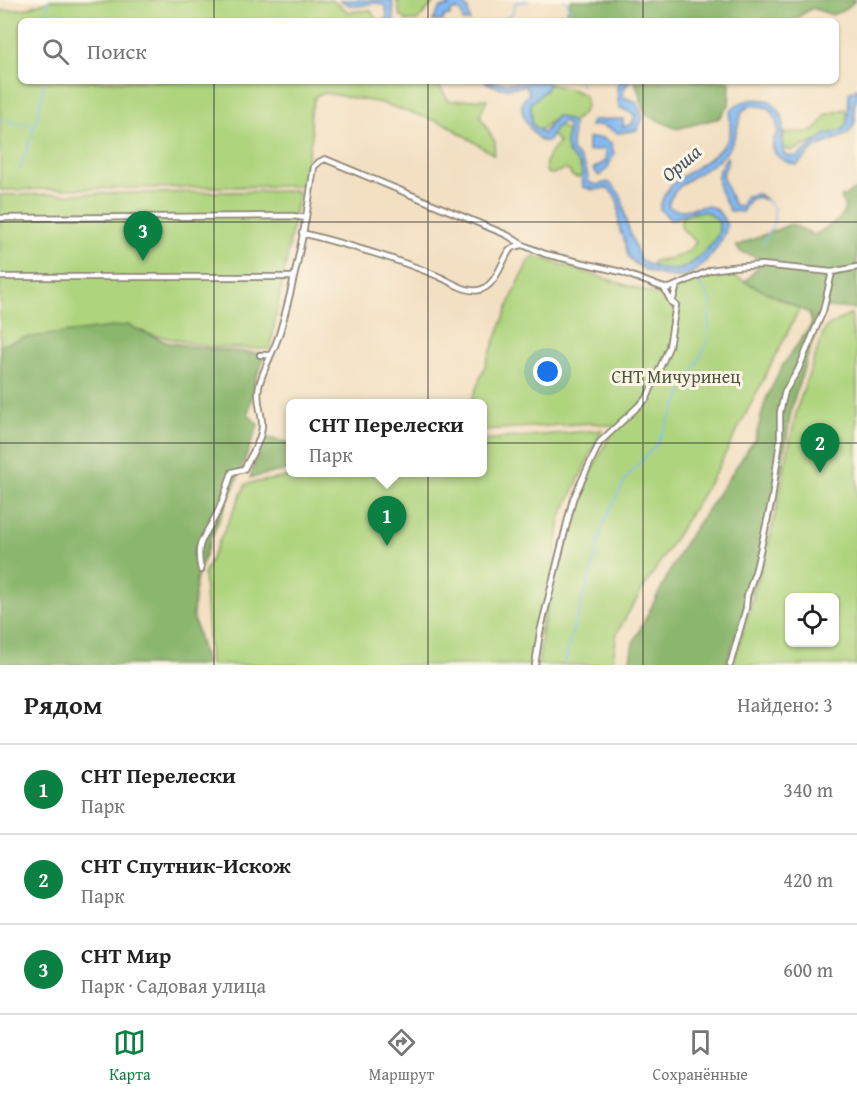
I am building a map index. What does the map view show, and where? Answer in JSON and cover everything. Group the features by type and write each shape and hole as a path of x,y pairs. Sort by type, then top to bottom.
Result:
{"street":[{"path":"201,570 198,554 201,541 224,499 232,472 244,469 261,435 262,421 257,405 258,390 264,366 278,336 294,277 314,167 325,159 545,254 621,272 664,288 670,288 711,270 731,267 762,266 832,272 857,267"},
{"path":"0,218 293,216 306,218"},
{"path":"302,233 373,253 427,272 463,288 477,291 490,285 509,251 523,245"},
{"path":"730,665 772,499 780,440 780,412 786,391 798,370 823,311 832,272"},
{"path":"0,277 294,277"},
{"path":"672,303 677,285"},
{"path":"536,665 540,632 573,499 600,441 647,398 669,347 676,305 672,303 664,288"},
{"path":"260,355 270,355"}],"green space":[{"path":"50,0 332,0 349,12 370,10 376,18 18,18 18,84 438,84 449,101 487,99 480,116 495,142 494,155 446,124 381,103 325,93 316,95 310,113 312,136 301,186 0,190 0,11 29,8"},
{"path":"397,0 434,0 420,18 404,18 400,15"},
{"path":"571,0 856,0 846,9 832,15 812,8 797,18 565,17"},
{"path":"549,84 574,90 585,96 585,108 573,122 557,116 539,131 532,124 531,103 545,91"},
{"path":"636,84 730,84 729,105 719,118 677,129 646,115"},
{"path":"845,109 848,116 846,126 841,131 827,134 792,151 782,147 784,131 785,134 812,131 821,124 826,115"},
{"path":"557,125 567,130 567,149 579,164 583,176 577,178 564,169 553,174 547,173 546,160 559,143 552,134"},
{"path":"857,189 857,309 824,307 792,405 782,465 760,564 726,665 629,665 633,643 683,546 755,439 766,399 783,365 812,324 809,313 745,282 764,260 741,252 736,246 791,224 815,235 840,219 845,208 841,197"},
{"path":"299,191 270,349 210,347 121,328 0,348 0,195"},
{"path":"701,211 707,212 719,221 717,236 708,248 697,260 679,270 665,270 651,266 654,261 678,256 693,247 696,242 684,231 681,221 682,217"},
{"name":"СНТ Мичуринец","path":"534,256 670,299 682,280 724,272 801,306 716,472 617,633 612,665 538,665 545,617 564,545 590,475 615,426 593,423 487,430 487,399 472,399 528,262"},
{"path":"851,314 857,347 857,665 733,665 770,539 797,408 825,328"},
{"path":"128,325 166,342 209,349 267,354 256,377 248,414 258,425 211,538 196,581 193,615 206,665 0,665 0,346 23,338"},
{"path":"602,430 560,519 550,595 530,665 210,665 204,574 246,484 287,477 487,477 487,440"},
{"path":"263,437 286,442 286,470 250,478"}],"water":[{"path":"339,0 392,0 394,18 386,18 386,7 376,3 358,6"},
{"path":"439,0 460,0 468,9 470,18 463,18 457,9 451,11 450,16 435,18 440,8 449,6 449,2"},
{"path":"490,84 549,84 545,91 531,103 532,124 543,134 557,116 573,122 572,151 584,165 588,182 597,185 608,182 621,196 627,224 640,260 657,268 671,270 688,266 708,249 719,231 719,221 707,212 691,212 671,220 660,209 663,198 676,182 712,157 725,144 729,136 730,116 734,107 751,100 770,101 783,121 782,140 785,155 796,157 827,134 841,131 846,126 849,93 857,88 857,98 854,106 855,121 851,130 846,135 816,147 797,165 779,158 773,149 774,138 778,132 777,122 769,108 752,105 743,110 728,150 713,164 685,182 671,197 668,206 676,210 707,206 714,208 721,214 727,226 715,250 701,265 686,275 674,277 646,270 628,256 625,240 620,230 616,199 607,188 594,190 583,187 581,166 568,153 566,146 568,126 563,122 555,128 549,141 541,141 528,125 522,112 524,99 529,94 528,89 525,86 499,88"},
{"path":"627,84 623,97 637,102 643,118 637,130 618,133 601,125 590,126 593,120 623,119 623,127 632,124 635,115 619,107 617,86"},
{"path":"588,138 602,138 611,143 614,154 607,169 599,176 593,169 606,161 605,149 588,151"},
{"path":"727,157 728,162 722,176 734,205 742,206 746,196 759,194 766,200 758,197 750,199 742,212 730,211 718,184 719,172"}],"waterway":[{"path":"47,18 48,0"},
{"path":"564,0 567,2 572,18"},
{"path":"506,18 512,14 516,2 528,1"},
{"path":"20,169 38,115 44,84"},
{"path":"0,120 35,126"},
{"path":"763,243 774,223 774,208 766,200"},
{"path":"565,665 569,643 594,563 602,527 626,478 657,444 707,343 711,300 696,279"}],"place":[{"name":"СНТ Мир","path":"143,261"},
{"name":"СНТ Спутник-Искож","path":"820,473"},
{"name":"СНТ Перелески","path":"387,546"}],"water label":[{"name":"Орша","path":"681,163"}]}
